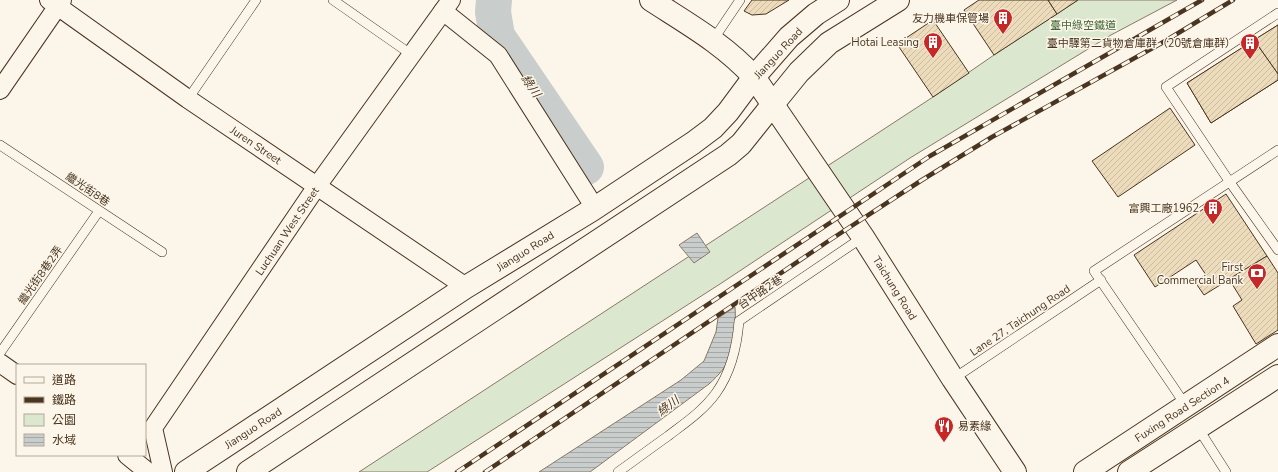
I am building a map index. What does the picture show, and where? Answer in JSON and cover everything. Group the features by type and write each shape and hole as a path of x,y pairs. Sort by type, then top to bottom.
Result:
{"street":[{"name":"Taichung Road","path":"651,0 713,40 745,67 754,78 863,237 953,379 1015,472"},
{"name":"Jianguo Road","path":"186,472 466,287 595,208 693,143 713,128 728,112 754,78 789,38 816,14 838,0"},
{"path":"248,472 728,155 741,144 799,72 829,43 898,0"},
{"name":"Juren Street","path":"56,2 188,99 466,287"},
{"path":"0,90 56,2"},
{"name":"Luchuan West Street","path":"162,472 153,428 317,186 447,6"},
{"path":"447,6 498,55 595,208"},
{"name":"Fuxing Road Section 4","path":"1085,472 1278,345"},
{"path":"0,362 16,373"},
{"path":"1129,472 1278,376"},
{"path":"128,456 148,472"}],"lane":[{"path":"188,99 256,0"},
{"path":"333,0 412,55"},
{"path":"713,40 740,0"},
{"path":"1278,13 1166,87 1229,181 1278,250"},
{"name":"繼光街8巷","path":"0,145 162,252"},
{"path":"1186,406 1094,271 1278,150"},
{"name":"繼光街8巷2弄","path":"0,353 99,211"},
{"name":"台中路2巷","path":"618,472 688,421 716,393 725,378 732,360 737,340 739,321 863,237"},
{"name":"Lane 27, Taichung Road","path":"953,379 1101,280"},
{"path":"1198,428 1226,472"}],"green space":[{"name":"臺中綠空鐵道","path":"1078,0 1177,0 1111,35 910,158 720,284 427,472 359,472 933,97"}],"water":[{"path":"697,233 710,252 694,263 679,245"},
{"path":"735,307 735,330 731,354 728,362 709,384 590,472 539,472 681,380 704,361 716,332 718,318"}],"building":[{"path":"752,0 789,0 766,14 752,15 744,11"},
{"name":"友力機車保管場","path":"979,0 1048,0 1057,14 994,55 964,10"},
{"path":"1048,0 1078,0 1057,14"},
{"name":"Hotai Leasing","path":"933,20 969,73 933,97 897,44"},
{"name":"臺中驛第二貨物倉庫群（20號倉庫群）","path":"1278,25 1278,80 1211,123 1187,83"},
{"path":"1278,25 1278,74 1254,40"},
{"name":"臺中驛第二貨物倉庫群（20號倉庫群）","path":"1254,40 1278,74 1278,80 1211,123 1187,83"},
{"path":"1170,108 1195,145 1118,197 1092,161"},
{"name":"富興工廠1962","path":"1226,194 1267,256 1204,295 1195,282 1206,275 1196,260 1155,287 1134,255"},
{"name":"First Commercial Bank","path":"1267,256 1278,273 1278,330 1256,344 1233,306 1242,300 1229,279"}],"waterway":[{"name":"綠川","path":"494,0 493,12 497,36 586,167"}],"railway":[{"path":"457,472 930,156 1202,0"},
{"path":"485,472 830,240 922,180 992,137 1160,44 1233,0"}],"place":[{"name":"友力機車保管場","path":"1003,35"},
{"name":"Hotai Leasing","path":"933,59"},
{"name":"臺中驛第二貨物倉庫群（20號倉庫群）","path":"1250,60"},
{"name":"富興工廠1962","path":"1213,225"},
{"name":"First Commercial Bank","path":"1257,290"},
{"name":"易素緣","path":"944,443"}]}
